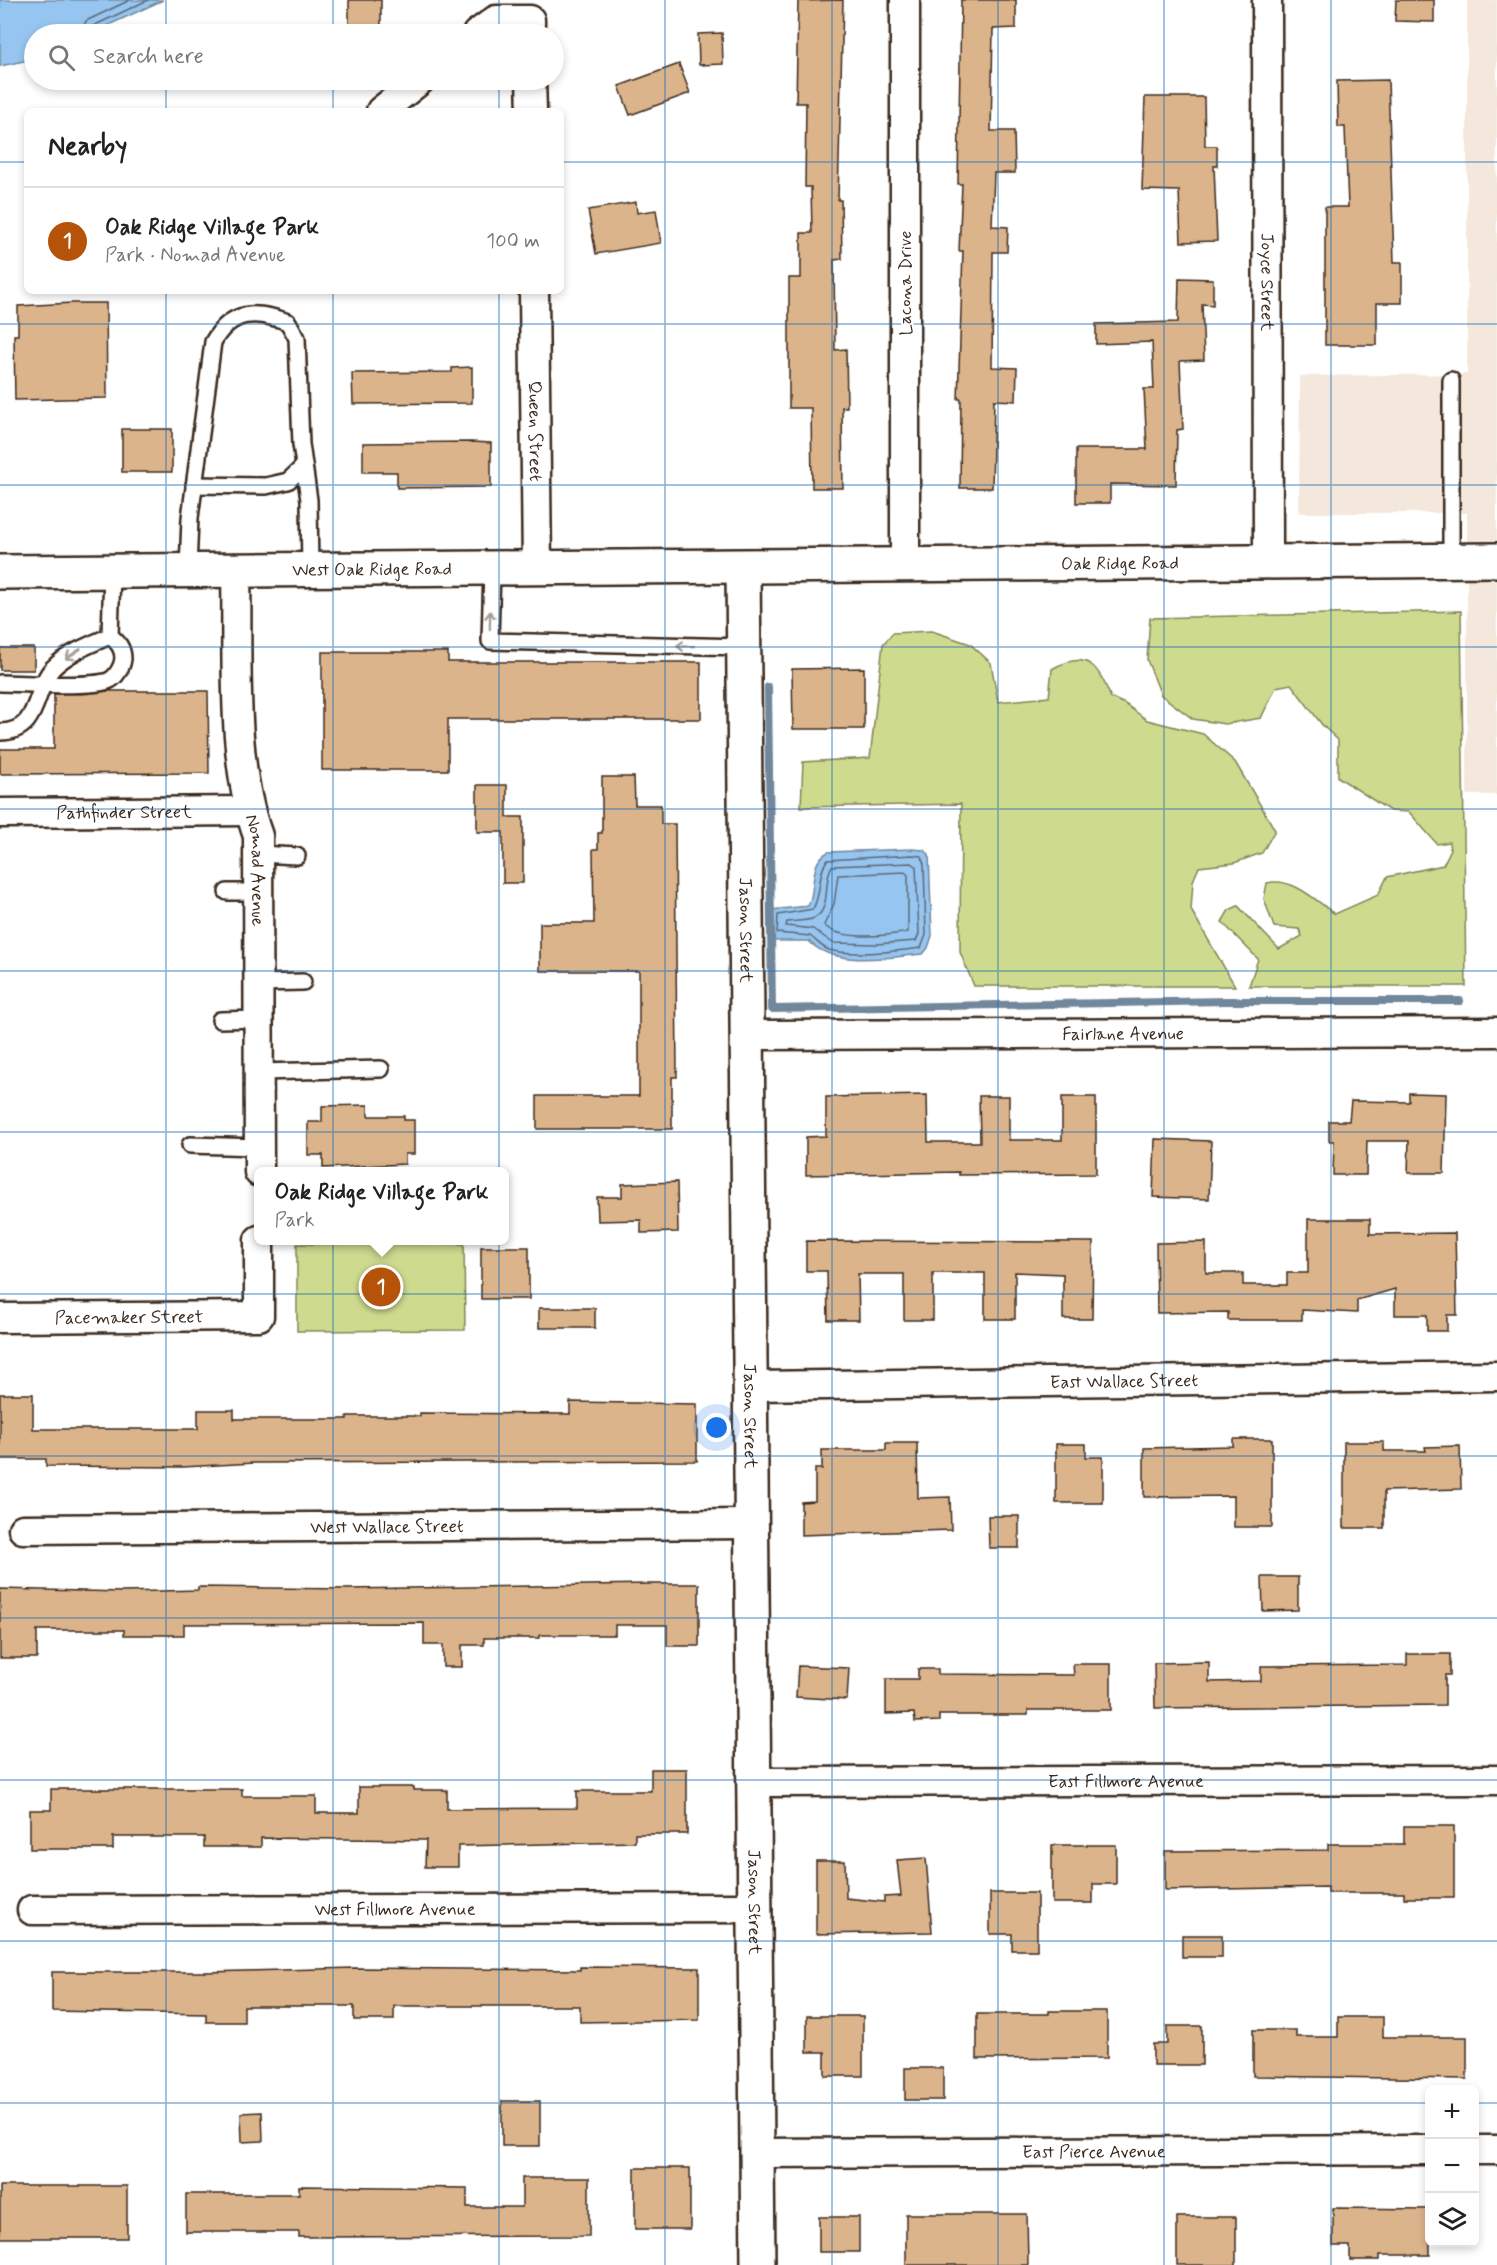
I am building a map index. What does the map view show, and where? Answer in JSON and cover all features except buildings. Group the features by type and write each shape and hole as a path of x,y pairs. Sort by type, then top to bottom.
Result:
{"street":[{"name":"Lacona Drive","path":"904,0 905,565"},
{"name":"Joyce Street","path":"1267,0 1268,563"},
{"path":"491,24 496,20 515,24"},
{"path":"385,108 407,90"},
{"path":"531,90 532,108"},
{"name":"Queen Street","path":"534,294 537,569"},
{"name":"Oak Ridge Road","path":"743,567 1497,560"},
{"name":"West Oak Ridge Road","path":"0,572 743,567"},
{"name":"Jason Street","path":"743,567 758,2265"},
{"name":"Nomad Avenue","path":"236,570 241,762 249,811 258,836 259,1159"},
{"name":"Pathfinder Street","path":"0,813 249,811"},
{"name":"Fairlane Avenue","path":"748,1035 1497,1032"},
{"name":"Pacemaker Street","path":"0,1318 259,1316 259,1245"},
{"name":"East Wallace Street","path":"750,1386 1497,1376"},
{"name":"West Wallace Street","path":"23,1529 751,1524"},
{"name":"East Fillmore Avenue","path":"754,1782 1497,1780"},
{"name":"West Fillmore Avenue","path":"32,1910 756,1908"},
{"name":"East Pierce Avenue","path":"758,2153 1425,2150"},
{"path":"1479,2150 1497,2150"}],"lane":[{"path":"188,570 194,485 213,342 222,326 250,314 273,316 288,322 297,339 300,444 309,500 310,570"},
{"path":"1451,380 1451,560"},
{"path":"194,485 267,486 288,481 304,466"},
{"path":"492,569 490,641 744,647"},
{"path":"110,636 112,571"},
{"path":"0,732 9,732 27,722 51,670 83,648 110,636"},
{"path":"0,683 108,681 123,663 123,653 118,643 110,636"},
{"path":"258,854 297,856"},
{"path":"227,892 258,892"},
{"path":"258,983 303,982"},
{"path":"219,1020 258,1019"},
{"path":"259,1072 381,1069"},
{"path":"190,1145 259,1159"}],"shaded area":[{"path":"1467,0 1497,0 1497,795 1467,795 1467,513 1299,513 1300,376 1467,374"}],"green space":[{"path":"1461,611 1466,986 1249,986 1258,959 1222,922 1229,910 1238,906 1279,949 1302,936 1299,929 1274,927 1264,899 1267,883 1277,882 1295,886 1335,914 1378,895 1387,877 1443,865 1450,851 1449,842 1437,844 1409,812 1390,811 1338,777 1338,740 1323,726 1291,684 1276,687 1261,718 1225,724 1193,719 1161,695 1147,660 1150,618"},
{"path":"932,631 970,644 991,663 998,702 1049,697 1052,669 1064,663 1083,661 1096,669 1111,698 1125,704 1147,720 1203,734 1235,762 1275,830 1262,853 1234,863 1199,867 1193,881 1191,910 1235,986 974,986 960,952 961,804 801,807 803,762 870,758 883,644 893,633"},
{"path":"297,1245 464,1245 465,1330 297,1331"}],"water":[{"path":"0,0 163,0 111,24 24,24 24,61 0,66"},
{"path":"924,850 929,854 932,936 923,954 863,959 847,958 832,955 809,941 771,941 771,910 808,906 815,869 828,852"}],"waterway":[{"path":"768,687 772,1009 1228,1001 1460,1001"}],"place":[{"name":"Oak Ridge Village Park","path":"381,1287"}]}
